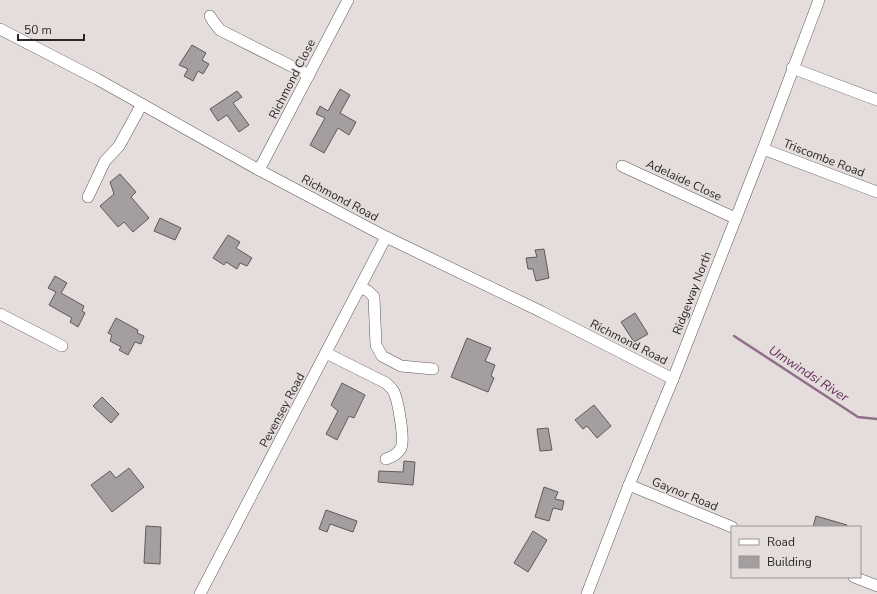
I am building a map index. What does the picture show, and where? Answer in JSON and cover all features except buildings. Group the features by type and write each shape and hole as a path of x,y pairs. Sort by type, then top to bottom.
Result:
{"street":[{"name":"Richmond Close","path":"259,170 348,0"},
{"name":"Ridgeway North","path":"587,594 628,485 673,379 763,149 792,68 819,0"},
{"path":"210,16 220,30 309,75"},
{"name":"Richmond Road","path":"0,29 97,79 259,170 386,237 542,312 673,379"},
{"path":"792,68 877,100"},
{"path":"88,197 105,161 118,146 142,104"},
{"name":"Triscombe Road","path":"763,149 877,192"},
{"name":"Adelaide Close","path":"622,166 735,218"},
{"name":"Pevensey Road","path":"200,594 361,288 386,237"},
{"path":"361,288 368,291 374,297 376,345 382,356 401,366 433,369"},
{"path":"0,314 62,346"},
{"path":"326,353 386,383 394,390 398,402 403,441 401,449 386,459"},
{"name":"Gaynor Road","path":"628,485 731,527"},
{"path":"857,578 877,586"}],"waterway":[{"name":"Umwindsi River","path":"734,336 858,417 877,419"}]}
